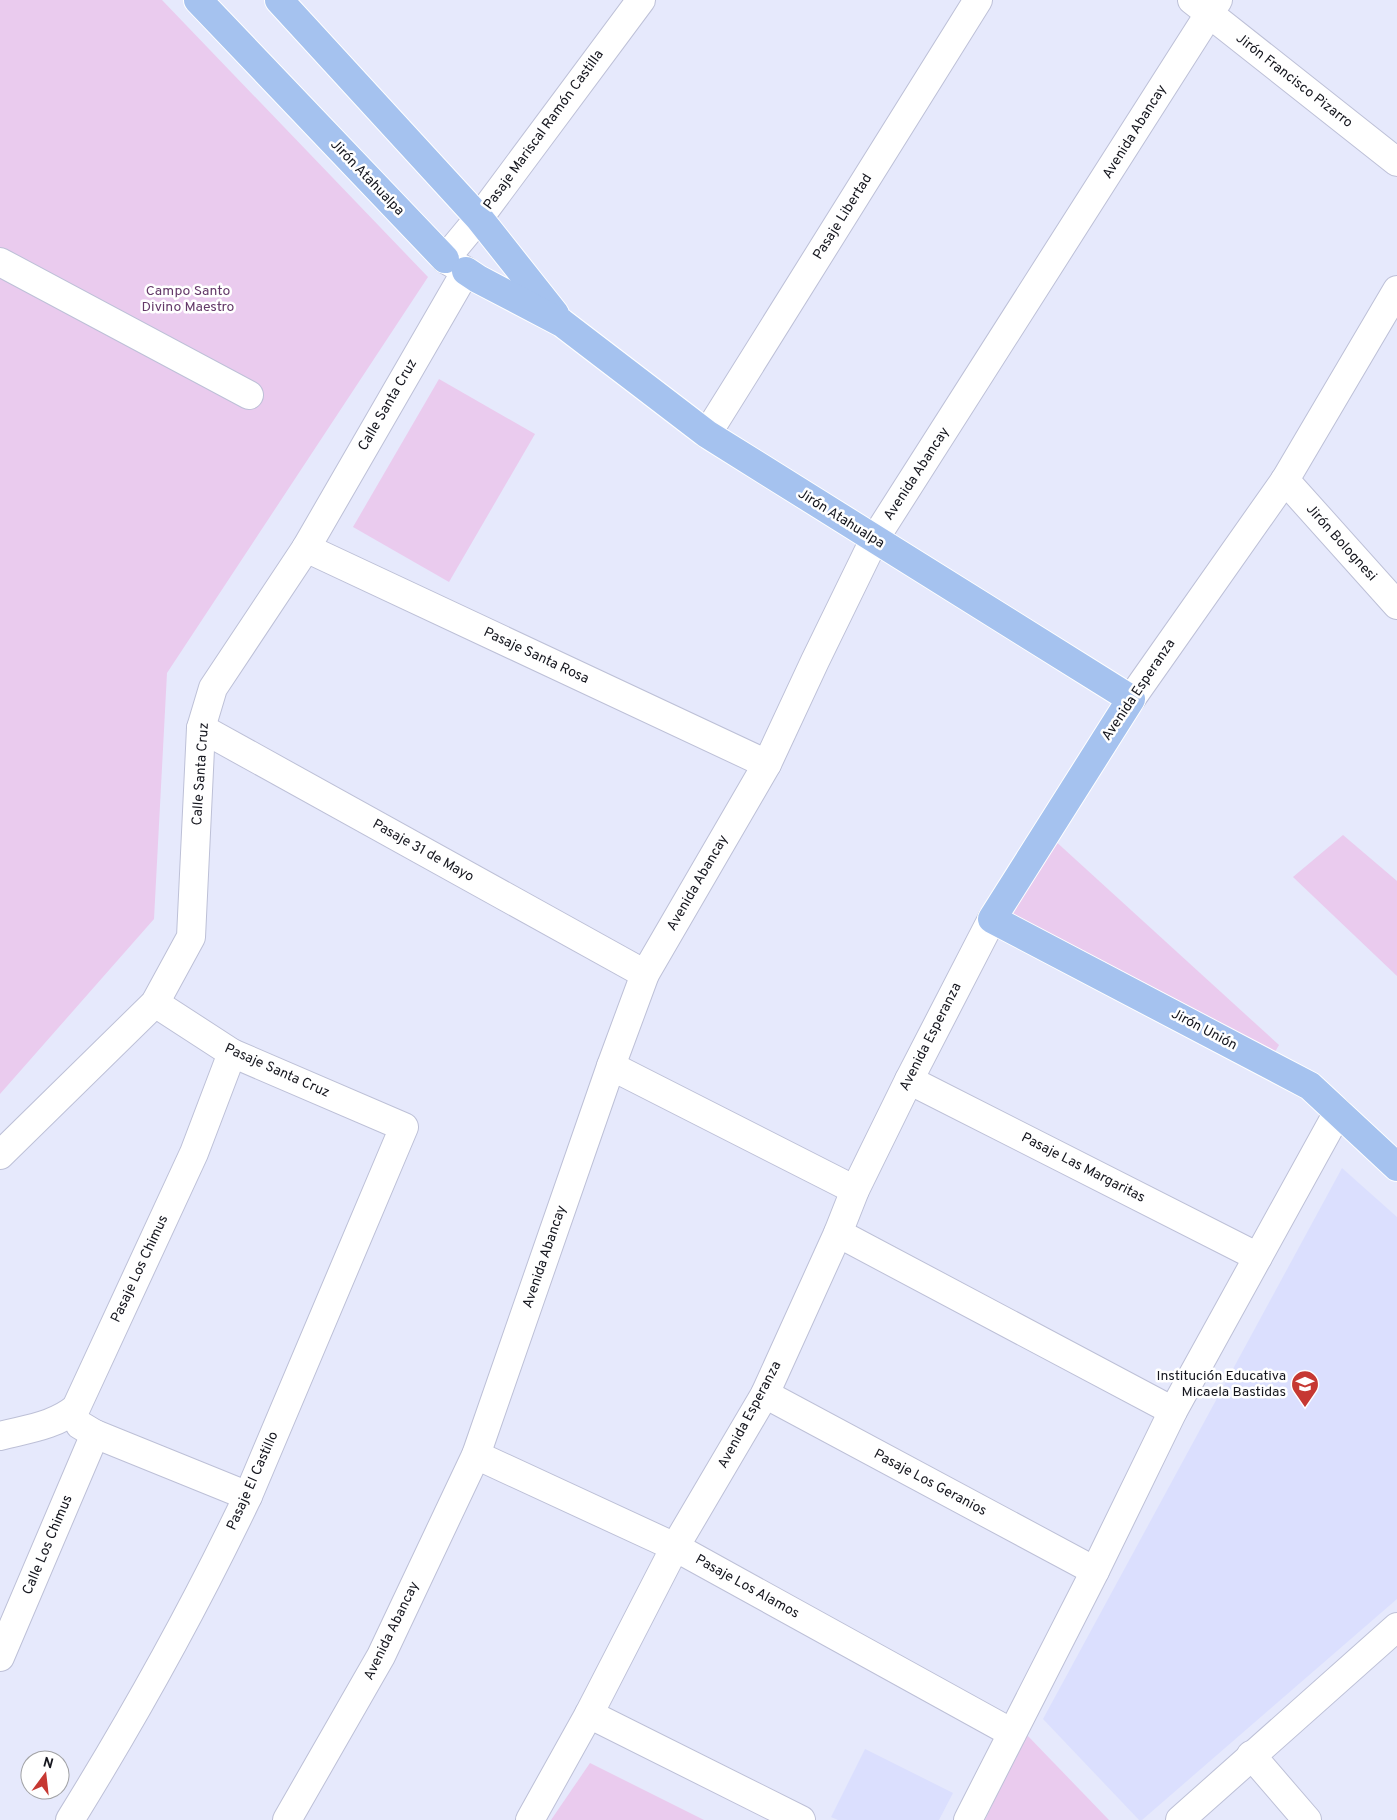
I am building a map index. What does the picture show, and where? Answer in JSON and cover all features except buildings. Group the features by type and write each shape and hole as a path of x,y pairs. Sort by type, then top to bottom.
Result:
{"main road":[{"name":"Jirón Atahualpa","path":"198,0 456,265 478,279 562,323 707,434 1131,699"},
{"name":"Jirón Atahualpa","path":"279,0 479,218 562,323"},
{"name":"Avenida Esperanza","path":"992,919 1131,699"},
{"name":"Jirón Unión","path":"992,919 1310,1086 1397,1167"}],"street":[{"name":"Pasaje Mariscal Ramón Castilla","path":"456,265 479,218 641,0"},
{"name":"Pasaje Libertad","path":"707,434 978,0"},
{"name":"Jirón Francisco Pizarro","path":"1206,5 1397,162"},
{"name":"Avenida Abancay","path":"287,1820 382,1656 476,1455 611,1066 645,974 767,764 874,540 1206,5"},
{"path":"0,262 249,395"},
{"name":"Calle Santa Cruz","path":"0,1155 155,1003 191,937 202,728 213,688 306,548 456,265"},
{"name":"Avenida Esperanza","path":"1131,699 1285,480 1397,290"},
{"name":"Jirón Bolognesi","path":"1285,480 1397,605"},
{"name":"Pasaje Santa Rosa","path":"306,548 767,764"},
{"name":"Pasaje 31 de Mayo","path":"202,728 645,974"},
{"name":"Avenida Esperanza","path":"530,1820 589,1714 675,1548 765,1394 856,1190 909,1080 992,919"},
{"name":"Pasaje Santa Cruz","path":"155,1003 232,1053 404,1127"},
{"name":"Pasaje Los Chimus","path":"66,1417 76,1408 194,1153 232,1053"},
{"path":"611,1066 856,1190"},
{"name":"Pasaje Las Margaritas","path":"909,1080 1258,1257"},
{"path":"968,1820 1096,1571 1173,1411 1338,1112"},
{"name":"Pasaje El Castillo","path":"70,1820 115,1747 225,1544 248,1496 404,1127"},
{"path":"838,1233 1173,1411"},
{"name":"Pasaje Los Geranios","path":"765,1394 1096,1571"},
{"path":"0,1436 66,1417 95,1434 248,1496"},
{"name":"Calle Los Chimus","path":"0,1656 95,1434"},
{"name":"Pasaje Los Alamos","path":"476,1455 675,1548 1012,1733"},
{"path":"1180,1820 1251,1755 1393,1638"},
{"path":"589,1714 801,1820"},
{"path":"1251,1755 1307,1820"}],"shaded area":[{"name":"Institución Educativa Micaela Bastidas","path":"1342,1168 1397,1217 1397,1599 1142,1820 1139,1820 1043,1719"},
{"path":"865,1749 953,1793 939,1820 838,1820 831,1817"}],"green space":[{"name":"Campo Santo Divino Maestro","path":"0,0 162,0 428,277 167,673 154,919 0,1094"},
{"path":"439,379 535,434 449,582 353,527"},
{"path":"1343,835 1397,881 1397,976 1293,877"},
{"path":"1052,838 1279,1045 1272,1057 1006,911"},
{"path":"1026,1734 1109,1820 985,1820"},
{"path":"590,1763 704,1820 551,1820"}],"place":[{"name":"Institución Educativa Micaela Bastidas","path":"1305,1408"}]}
